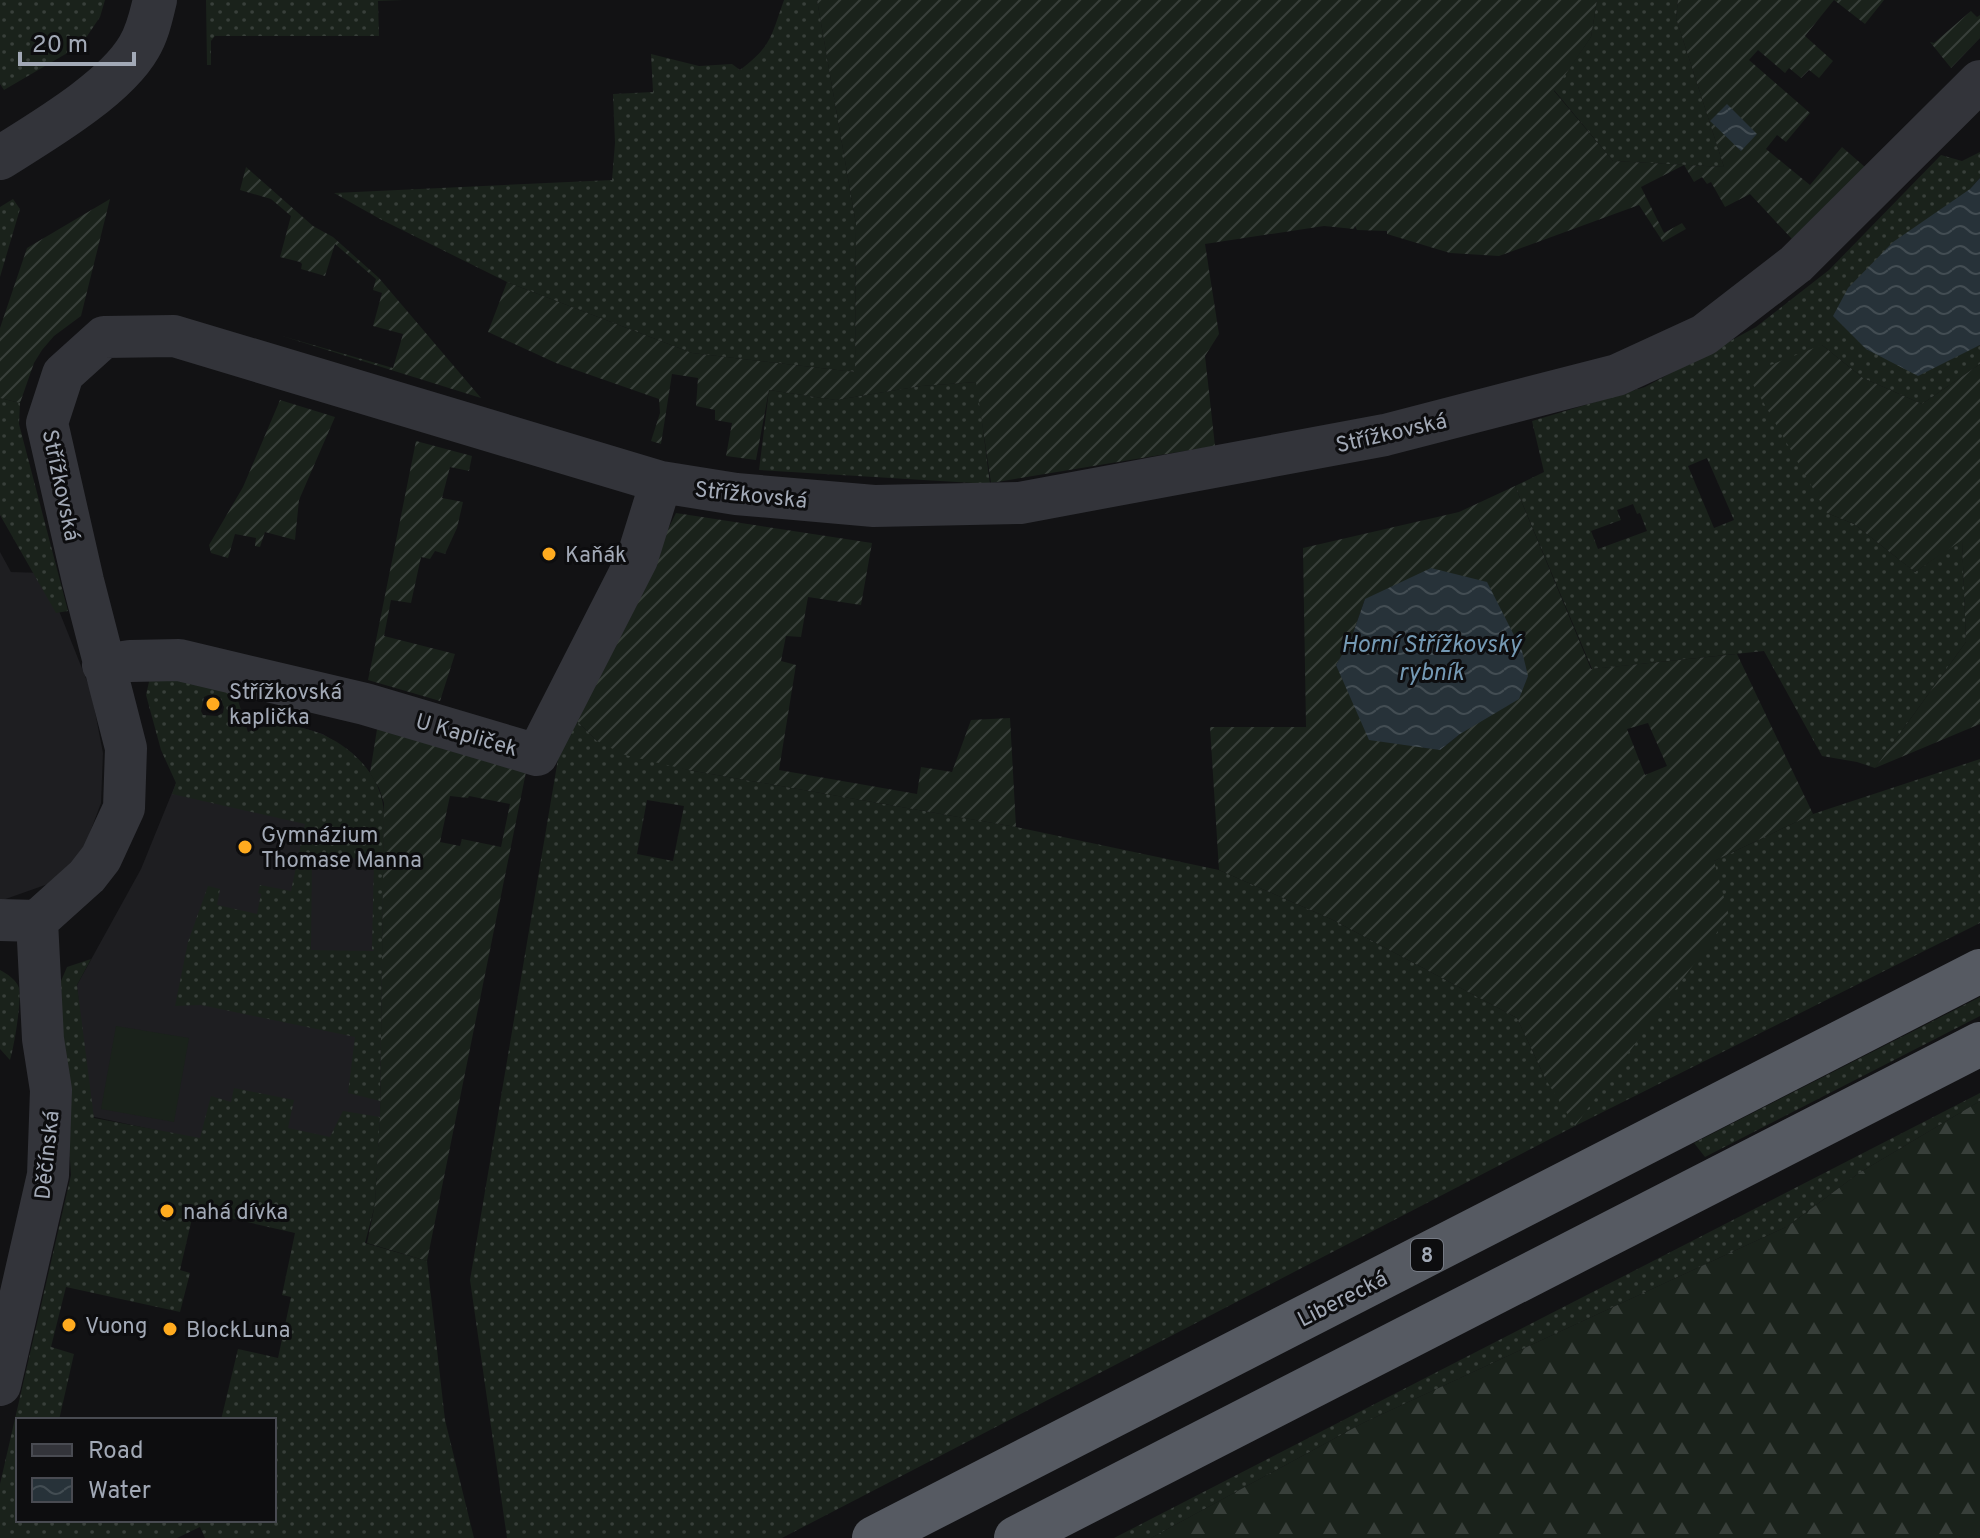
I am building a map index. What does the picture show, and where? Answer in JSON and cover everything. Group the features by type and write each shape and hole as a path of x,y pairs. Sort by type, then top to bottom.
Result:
{"highway":[{"name":"Liberecká","path":"874,1538 1980,971"},
{"path":"1016,1538 1980,1044"}],"street":[{"path":"0,158 81,103 116,74 138,49 148,30 155,0"},
{"name":"Střížkovská","path":"18,920 87,876 101,858 124,808 126,748 103,665 47,423 63,374 104,337 174,336 661,482 736,494 874,506 1020,503 1385,435 1617,375 1704,335 1796,264 1980,81"},
{"name":"U Kapliček","path":"103,665 179,660 365,704 537,755 637,559 661,482"},
{"name":"Děčínská","path":"0,1385 48,1175 51,1090 18,920"}],"shaded area":[{"path":"0,552 11,572 44,573 91,691 103,753 101,803 83,851 48,884 0,901"},
{"name":"Gymnázium Thomase Manna","path":"272,725 303,728 323,734 352,753 370,773 384,815 377,1178 90,1116 77,985 141,869 176,783 257,728"}],"green space":[{"path":"0,0 105,0 100,17 81,45 4,90 0,84"},
{"path":"206,0 403,0 378,1 379,36 215,36 211,41 211,65 207,65"},
{"path":"784,0 817,0 856,224 855,372 692,353 507,282 334,193 612,180 615,143 613,94 653,92 651,54 699,66 732,64 740,70 765,47"},
{"path":"817,0 1597,0 1591,37 1554,91 1613,161 1724,167 1676,18 1678,0 1834,0 1805,36 1833,61 1819,78 1809,70 1801,78 1789,68 1785,73 1758,50 1749,60 1810,113 1786,142 1777,135 1766,149 1810,185 1842,147 1865,167 1792,239 1750,194 1725,207 1711,182 1707,184 1702,177 1694,182 1684,165 1641,187 1664,233 1682,223 1686,229 1663,242 1639,205 1499,256 1450,253 1387,234 1387,231 1357,230 1355,226 1354,229 1324,226 1205,244 1219,334 1205,356 1215,446 991,483 976,382 921,386 836,400 769,390 756,460 726,456 732,423 715,420 715,410 696,406 698,378 672,374 661,444 651,441 660,413 659,399 556,363 488,332 507,282 692,353 855,372 856,224"},
{"path":"1597,0 1678,0 1676,18 1724,167 1613,161 1554,90 1591,37"},
{"path":"1834,0 1884,0 1865,24"},
{"path":"1971,11 1977,17 1980,15 1980,38 1951,68 1930,42 1934,43"},
{"path":"1980,152 1980,178 1970,189 1961,353 1980,345 1980,364 1922,404 1863,378 1822,345 1827,513 1854,524 1915,572 1962,539 1966,642 1875,768 1822,756 1764,651 1592,669 1515,486 1544,472 1532,421 1645,387 1756,327 1829,270 1941,155 1962,161","holes":["1707,458 1734,520 1714,528 1688,466","1633,504 1647,531 1598,549 1591,531 1621,520 1617,510"]},
{"path":"246,167 379,278 481,398 282,336 393,368 403,334 373,326 382,293 373,290 376,279 335,244 325,276 301,269 300,262 280,257 291,216 271,199 240,190"},
{"path":"13,199 20,209 0,277 0,207"},
{"path":"110,199 81,316 54,336 42,350 34,363 20,403 0,398 0,328 27,248"},
{"path":"1822,345 1863,378 1922,404 1980,364 1980,724 1875,768 1966,642 1962,540 1915,572 1854,524 1827,513 1747,374"},
{"path":"977,382 990,484 759,470 769,390 836,400 921,386"},
{"path":"0,398 20,403 19,424 68,611 56,613 0,515"},
{"path":"280,400 335,417 299,500 295,540 265,532 260,547 255,546 256,538 235,534 228,558 211,553 209,545 243,487"},
{"path":"416,441 472,456 469,471 450,467 442,498 463,502 457,528 445,554 435,551 430,559 421,557 411,603 391,600 384,636 455,654 440,701 368,680"},
{"path":"1515,486 1591,669 1737,654 1813,814 1714,861 1729,916 1575,1126 1546,1080 1517,1018 1333,920 1219,870 1210,727 1306,727 1303,548 1459,512","holes":["1365,599 1460,734 1440,750 1336,665 1351,639","1648,723 1667,766 1645,775 1627,729"]},
{"path":"676,513 872,543 861,605 808,597 801,637 786,636 781,661 796,665 779,770 917,794 921,767 952,772 971,720 1010,718 1016,827 688,770 625,755 597,741 574,718"},
{"path":"151,673 236,694 248,732 270,726 292,726 315,732 355,756 370,773 380,793 384,815 380,1101 348,1093 355,1037 201,1005 175,1006 188,942 208,886 220,889 217,905 257,914 260,885 291,891 305,824 172,794 176,783 161,750 146,695","holes":["208,695 221,702 223,713 203,715 204,697","312,857 374,859 374,951 311,950"]},
{"path":"574,718 597,741 688,770 1016,827 1219,870 1333,920 1517,1018 1546,1080 1714,861 1813,814 1980,759 1980,923 1575,1126 782,1538 507,1538 470,1280 559,753","holes":["647,800 684,806 673,861 637,854"]},
{"path":"378,723 526,772 427,1261 367,1243 375,1204 380,1117 384,803 370,773","holes":["450,796 510,804 501,847 462,839 460,846 440,842"]},
{"path":"91,959 77,985 94,1118 200,1138 211,1096 231,1102 234,1088 294,1100 288,1128 330,1137 343,1111 380,1117 375,1205 365,1243 427,1261 445,1420 474,1538 205,1538 200,1527 177,1538 0,1538 0,1484 71,1175 61,981 67,967","holes":["194,1210 295,1233 282,1295 291,1297 278,1358 238,1349 221,1418 276,1418 276,1522 16,1522 16,1418 59,1418 74,1354 51,1347 66,1287 180,1312 190,1273 180,1270"]},
{"path":"0,970 14,979 20,994 10,1060 0,1049"},
{"path":"1980,997 1980,1016 1705,1157 1694,1143"},
{"path":"116,1026 189,1038 174,1122 101,1109"},
{"path":"1980,1093 1980,1101 1859,1173 1788,1226 1363,1423 1151,1538 1114,1538"},
{"path":"1980,1101 1980,1538 1151,1538 1363,1423 1788,1226 1859,1173"}],"water":[{"path":"1727,104 1757,134 1741,151 1710,121"},
{"path":"1980,178 1980,345 1918,376 1866,349 1833,316 1848,288 1893,242 1970,189"},
{"name":"Horní Střížkovský rybník","path":"1431,568 1487,582 1522,651 1528,676 1519,699 1460,734 1440,750 1369,740 1336,665 1351,639 1365,599"}],"place":[{"name":"Kaňák","path":"549,554"},
{"name":"Střížkovská kaplička","path":"213,704"},
{"name":"Gymnázium Thomase Manna","path":"245,847"},
{"name":"nahá dívka","path":"167,1211"},
{"name":"Vuong","path":"69,1325"},
{"name":"BlockLuna","path":"170,1329"}]}
